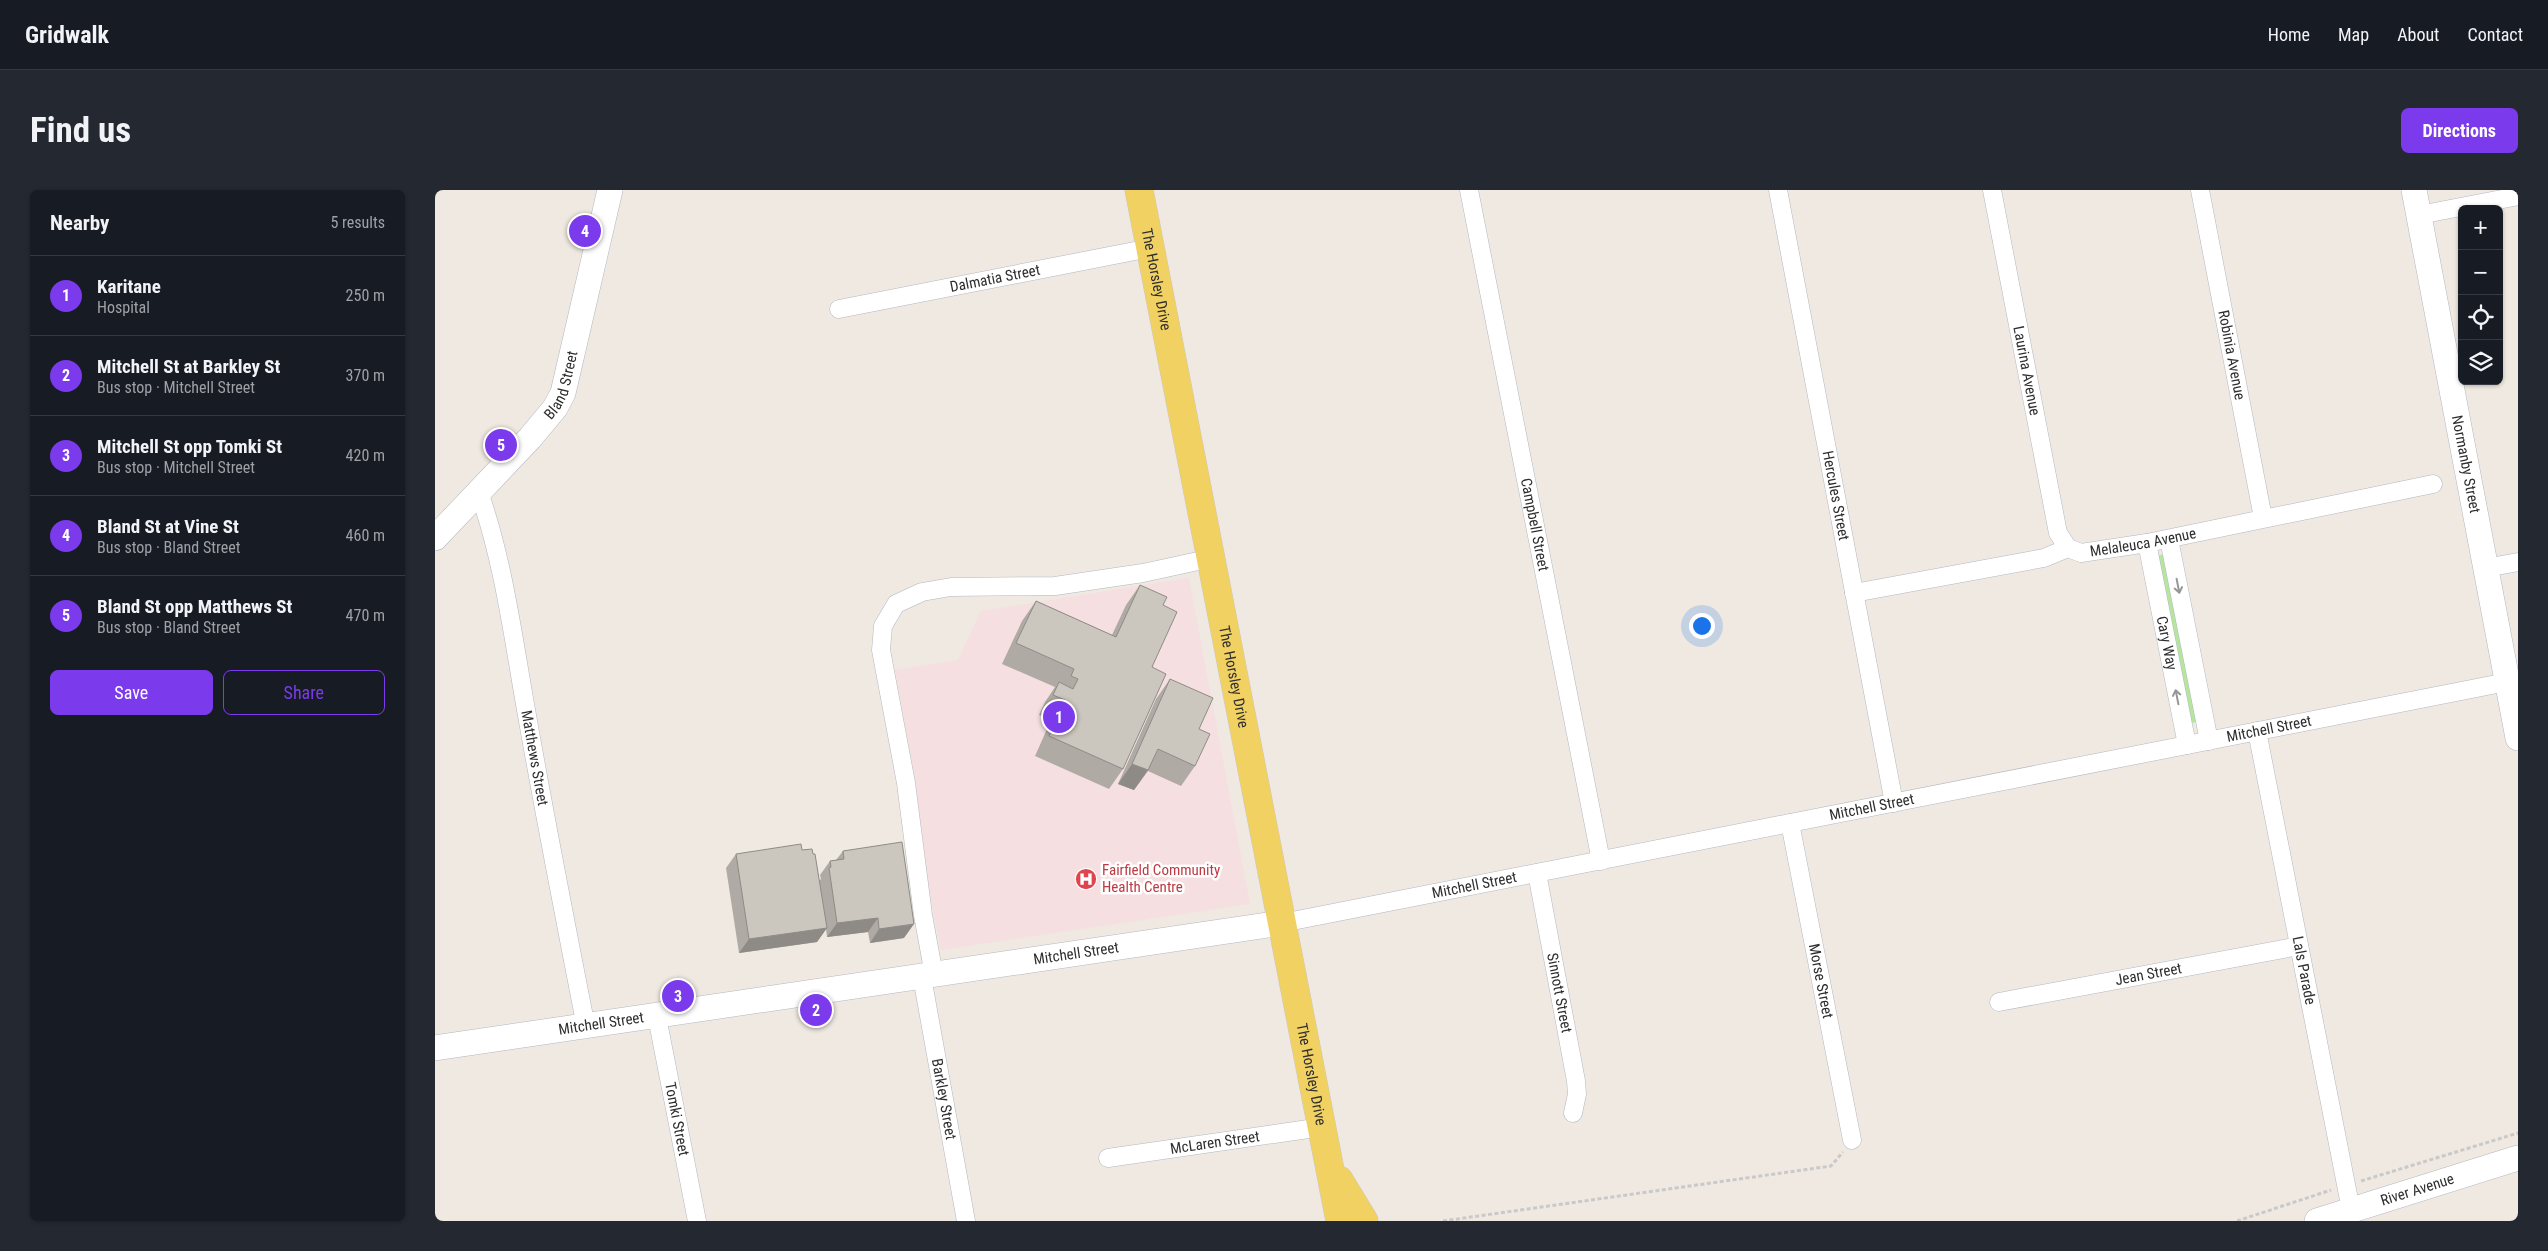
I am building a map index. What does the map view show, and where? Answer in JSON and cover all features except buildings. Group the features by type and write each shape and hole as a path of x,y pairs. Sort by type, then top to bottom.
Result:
{"main road":[{"name":"The Horsley Drive","path":"1139,190 1341,1221"},
{"name":"The Horsley Drive","path":"1329,1164 1364,1221"}],"street":[{"name":"Bland Street","path":"435,538 543,423 555,408 563,393 610,190"},
{"name":"Campbell Street","path":"1469,190 1601,861"},
{"name":"Hercules Street","path":"1778,190 1894,802"},
{"name":"Laurina Avenue","path":"1992,190 2057,532 2068,548"},
{"name":"Robinia Avenue","path":"2201,190 2263,518"},
{"name":"Normanby Street","path":"2414,190 2518,738"},
{"path":"2419,215 2518,196"},
{"name":"Dalmatia Street","path":"839,309 1150,248"},
{"name":"Melaleuca Avenue","path":"1854,594 2044,558 2068,548 2081,553 2147,543 2433,484"},
{"name":"Matthews Street","path":"479,492 491,528 501,572 540,792 586,1027"},
{"name":"Cary Way","path":"2169,539 2209,740"},
{"name":"Cary Way","path":"2147,543 2187,745"},
{"name":"Barkley Street","path":"966,1221 928,976 906,783 881,650 883,626 896,604 922,592 951,587 1055,586 1143,573 1212,558"},
{"path":"2485,568 2518,562"},
{"name":"Mitchell Street","path":"435,1048 1282,923 2507,682"},
{"name":"Lals Parade","path":"2257,731 2351,1210"},
{"name":"Morse Street","path":"1790,823 1852,1140"},
{"name":"Sinnott Street","path":"1537,873 1576,1081 1577,1094 1573,1113"},
{"name":"Jean Street","path":"1999,1002 2299,946"},
{"name":"Tomki Street","path":"657,1016 697,1221"},
{"name":"McLaren Street","path":"1108,1158 1322,1127"},
{"name":"River Avenue","path":"2317,1221 2518,1158"}],"path":[{"path":"2237,1221 2518,1132"},
{"path":"1443,1221 1831,1166 1852,1140"}],"shaded area":[{"path":"1189,578 1250,904 941,950 922,854 915,779 895,670 958,660 981,611"}],"green space":[{"path":"2165,554 2199,721 2189,724 2156,556"}],"place":[{"name":"Bland St at Vine St","path":"585,231"},
{"name":"Bland St opp Matthews St","path":"501,445"},
{"name":"Karitane","path":"1059,717"},
{"name":"Fairfield Community Health Centre","path":"1086,879"},
{"name":"Mitchell St opp Tomki St","path":"678,996"},
{"name":"Mitchell St at Barkley St","path":"816,1010"}]}
